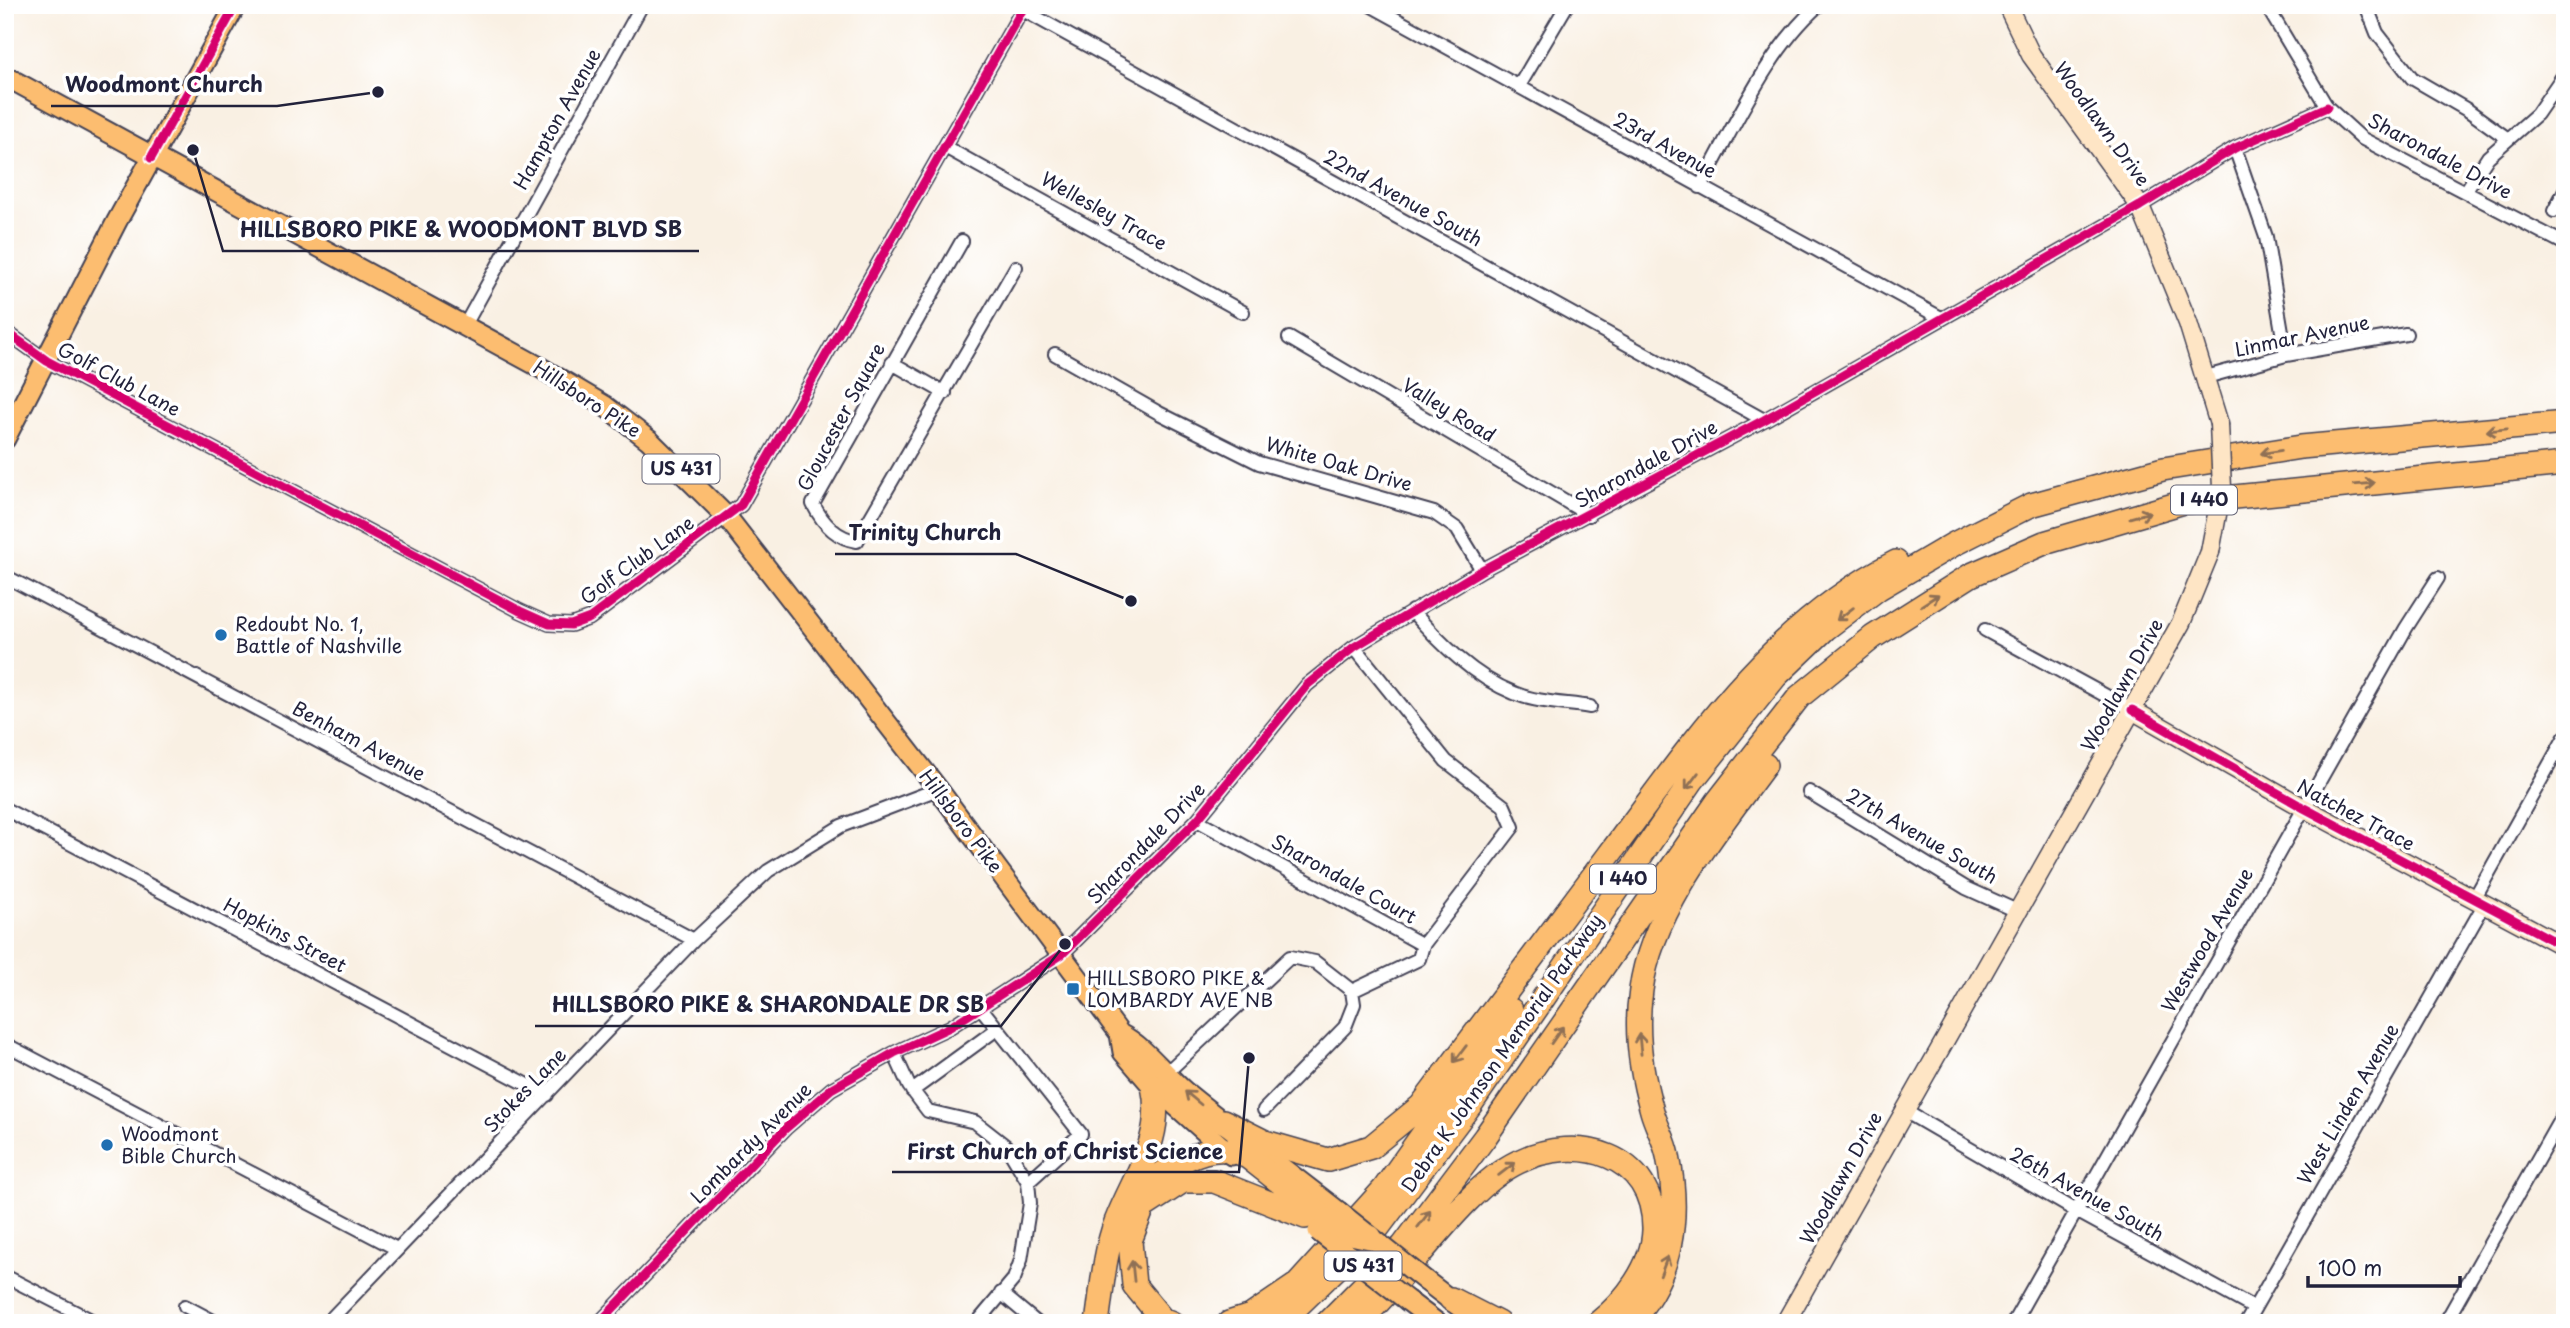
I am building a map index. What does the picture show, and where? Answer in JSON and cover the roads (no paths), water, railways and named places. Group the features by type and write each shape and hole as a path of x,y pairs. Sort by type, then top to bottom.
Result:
{"highway":[{"name":"Debra K Johnson Memorial Parkway","path":"1280,1323 1377,1229 1471,1104 1692,781 1776,676 1825,629 1879,588 1954,544 2031,505 2162,469 2259,454 2565,423"},
{"name":"Debra K Johnson Memorial Parkway","path":"1327,1323 1412,1235 1485,1137 1717,801 1799,697 1873,637 1971,575 2044,543 2184,502 2565,464"},
{"path":"1223,1121 1265,1142 1328,1160 1371,1147 1421,1106 1692,744 1755,669 1804,621 1867,577 1947,536 1988,518 2031,505"},
{"path":"1628,1323 1652,1293 1666,1264 1673,1236 1668,1155 1652,1111 1643,1073 1639,1030 1641,989 1658,930 1687,877 1720,826 1807,706 1873,637"},
{"path":"1229,1323 1251,1316 1298,1284 1384,1189 1452,1096 1692,744"},
{"path":"1097,1323 1115,1223 1153,1143 1159,1080"},
{"path":"1357,1323 1478,1191 1518,1162 1563,1147 1600,1152 1632,1169 1648,1194 1654,1230 1644,1266 1621,1305 1598,1323"},
{"path":"1124,1207 1145,1185 1177,1164 1222,1148 1237,1150 1249,1158 1322,1220"},
{"path":"1172,1323 1162,1319 1134,1286 1130,1241 1143,1207 1183,1181 1214,1181 1351,1233 1370,1237"},
{"path":"1451,1299 1498,1323"}],"main road":[{"path":"5,439 151,158 236,5"},
{"name":"Woodlawn Drive","path":"1785,1323 1903,1110 2181,623 2210,552 2222,488 2219,424 2206,377 2140,206 2031,55 2007,5"},
{"name":"Hillsboro Pike","path":"5,76 151,158 465,325 605,406 649,440 727,517 938,789 1120,1034 1124,1052 1159,1080 1223,1121 1322,1220 1408,1301 1437,1323"},
{"name":"Natchez Trace","path":"2132,710 2305,808 2565,947"},
{"name":"Hillsboro Pike","path":"1159,1080 1222,1148"},
{"name":"US 431","path":"1370,1237 1451,1299 1477,1323"}],"street":[{"name":"Hampton Avenue","path":"465,325 642,5"},
{"name":"23rd Avenue","path":"1370,5 1941,318"},
{"path":"1519,86 1567,5"},
{"path":"1700,187 1773,60 1797,24 1819,5"},
{"path":"2266,5 2327,107"},
{"path":"2367,5 2377,33 2412,78 2469,111 2508,139"},
{"name":"Golf Club Lane","path":"5,331 47,361 549,624 571,625 590,618 741,505 1024,8"},
{"name":"22nd Avenue South","path":"1024,8 1764,420"},
{"path":"2466,191 2488,157 2538,114 2565,73"},
{"name":"Sharondale Drive","path":"1061,955 1197,820 1307,685 1354,647 1482,570 1590,515 1764,420 2140,206 2235,148 2327,107 2361,138 2565,244"},
{"name":"Wellesley Trace","path":"945,147 1243,312"},
{"path":"2235,148 2266,237 2286,355"},
{"path":"2554,211 2565,190"},
{"name":"Gloucester Square","path":"962,241 813,504 821,520 842,536 857,541 1016,267"},
{"name":"Linmar Avenue","path":"2206,377 2286,355 2406,334"},
{"name":"Valley Road","path":"1289,338 1590,515"},
{"name":"White Oak Drive","path":"1055,354 1159,413 1259,463 1434,513 1457,529 1482,570"},
{"path":"892,363 945,393"},
{"name":"Benham Avenue","path":"5,576 694,940"},
{"name":"Westwood Avenue","path":"2013,1323 2406,628 2438,578"},
{"path":"1412,611 1438,640 1468,666 1515,694 1590,707"},
{"name":"Natchez Trace","path":"1985,630 2132,710"},
{"name":"Sharondale Court","path":"1197,820 1423,945 1513,827 1504,806 1446,761 1354,647"},
{"name":"West Linden Avenue","path":"2246,1323 2479,902 2565,737"},
{"name":"Stokes Lane","path":"327,1323 694,940 768,871 841,826 938,789"},
{"name":"27th Avenue South","path":"1808,792 1966,888 2017,911"},
{"name":"Hopkins Street","path":"5,809 547,1095"},
{"path":"1352,991 1419,959 1423,945"},
{"name":"Lombardy Avenue","path":"599,1323 786,1128 831,1089 894,1053 950,1027 1026,975 1061,955"},
{"path":"1159,1080 1290,957 1315,961 1352,991 1354,1004 1345,1027 1264,1110"},
{"path":"981,1008 1081,1134 1028,1182"},
{"path":"912,1091 995,1026"},
{"path":"5,1044 397,1249"},
{"path":"894,1053 912,1091 928,1111 975,1122 1007,1147 1028,1182 1030,1203 1021,1260 1014,1279 977,1323"},
{"name":"26th Avenue South","path":"1903,1110 2078,1212 2254,1308"},
{"path":"2445,1323 2565,1111"},
{"path":"5,1276 97,1323"},
{"path":"1001,1293 1037,1323"},
{"path":"185,1306 216,1323"}],"place":[{"name":"Woodmont Church","path":"378,92"},
{"name":"HILLSBORO PIKE & WOODMONT BLVD SB","path":"193,150"},
{"name":"Trinity Church","path":"1131,601"},
{"name":"Redoubt No. 1, Battle of Nashville","path":"221,635"},
{"name":"HILLSBORO PIKE & SHARONDALE DR SB","path":"1065,944"},
{"name":"HILLSBORO PIKE & LOMBARDY AVE NB","path":"1073,989"},
{"name":"First Church of Christ Science","path":"1249,1058"},
{"name":"Woodmont Bible Church","path":"107,1145"}]}
